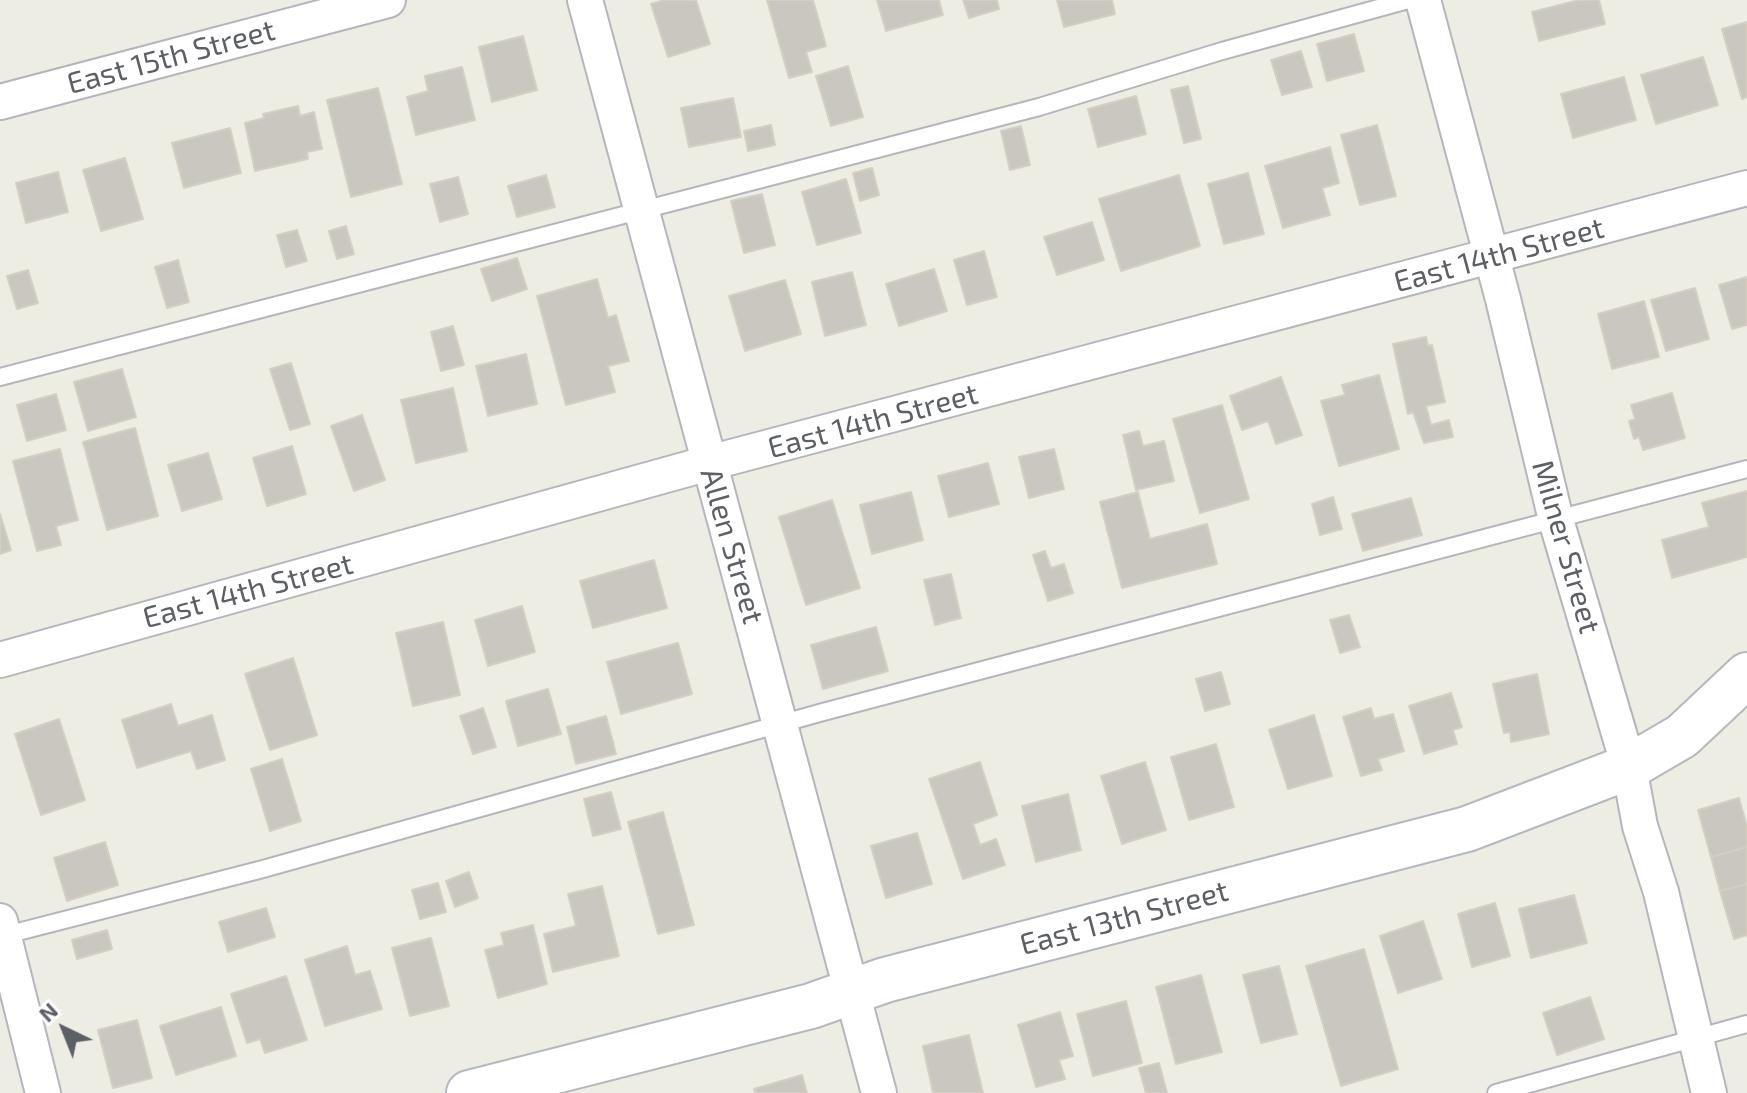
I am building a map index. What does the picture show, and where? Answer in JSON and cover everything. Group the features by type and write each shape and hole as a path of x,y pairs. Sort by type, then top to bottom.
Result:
{"street":[{"name":"East 15th Street","path":"0,102 388,0"},
{"name":"Allen Street","path":"585,0 879,1093"},
{"name":"Milner Street","path":"1423,0 1492,257 1556,520 1629,767 1640,826 1661,892 1709,1093"},
{"name":"East 14th Street","path":"0,660 709,463 1747,188"},
{"name":"East 13th Street","path":"469,1093 811,1006 851,991 1467,829 1629,767 1682,736 1747,675"},
{"path":"1,931 43,1093"}],"lane":[{"path":"0,377 1039,107 1222,51 1408,0"},
{"path":"1,931 263,869 782,724 1747,469"},
{"path":"1496,1093 1747,1024"}],"building":[{"path":"664,0 696,0 710,44 668,57 651,4"},
{"path":"767,0 813,0 826,46 806,52 812,72 789,78"},
{"path":"877,0 939,0 943,15 886,31"},
{"path":"963,0 997,0 999,9 969,18"},
{"path":"1057,0 1112,0 1115,14 1064,27"},
{"path":"1579,0 1599,0 1605,24 1539,41 1532,12"},
{"path":"1747,22 1747,97 1742,99 1722,29"},
{"path":"1354,34 1364,71 1327,81 1317,44"},
{"path":"523,36 537,90 492,102 479,47"},
{"path":"1301,51 1312,87 1282,95 1271,60"},
{"path":"1703,57 1718,105 1656,124 1641,75"},
{"path":"848,66 863,117 831,126 816,76"},
{"path":"462,67 475,120 416,135 407,97 428,91 425,76"},
{"path":"1624,77 1636,120 1573,138 1561,94"},
{"path":"1188,86 1201,139 1184,143 1171,90"},
{"path":"378,88 402,184 351,197 327,100"},
{"path":"1136,96 1146,134 1098,147 1088,109"},
{"path":"733,98 741,137 689,147 681,108"},
{"path":"298,106 300,116 314,112 322,149 307,152 308,159 255,171 245,123 264,118 263,114"},
{"path":"771,125 775,145 748,151 744,131"},
{"path":"1377,125 1396,196 1360,205 1341,135"},
{"path":"1021,126 1030,165 1010,170 1001,131"},
{"path":"230,128 241,173 184,188 172,143"},
{"path":"1330,147 1339,183 1322,188 1330,215 1283,228 1265,166"},
{"path":"125,158 143,219 101,231 83,170"},
{"path":"872,168 879,195 860,201 853,173"},
{"path":"58,172 68,212 26,223 16,183"},
{"path":"1248,173 1264,234 1224,244 1208,184"},
{"path":"546,175 555,207 517,217 508,186"},
{"path":"1179,175 1200,246 1121,271 1099,199"},
{"path":"458,177 468,214 440,222 430,184"},
{"path":"846,179 861,233 817,245 802,192"},
{"path":"762,194 775,245 744,253 731,201"},
{"path":"1092,222 1104,260 1057,275 1044,237"},
{"path":"346,226 354,254 337,259 329,231"},
{"path":"297,230 307,261 286,267 277,235"},
{"path":"984,251 997,297 967,305 954,260"},
{"path":"517,258 527,289 492,301 481,269"},
{"path":"178,260 189,302 167,308 155,267"},
{"path":"934,269 947,311 899,326 886,284"},
{"path":"28,270 38,303 17,309 7,276"},
{"path":"852,272 866,325 825,336 812,282"},
{"path":"1747,277 1747,325 1732,329 1719,285"},
{"path":"597,279 608,318 616,315 629,361 608,366 615,392 566,405 537,296"},
{"path":"785,280 801,334 745,351 729,296"},
{"path":"1695,288 1709,339 1666,351 1651,300"},
{"path":"1644,301 1659,357 1612,369 1598,314"},
{"path":"453,326 464,365 441,371 431,332"},
{"path":"1426,337 1428,346 1432,345 1445,402 1426,406 1431,425 1449,420 1453,437 1424,443 1413,412 1408,414 1393,344"},
{"path":"526,354 537,404 488,416 476,366"},
{"path":"291,363 310,424 290,430 270,369"},
{"path":"122,369 136,417 88,431 74,382"},
{"path":"1379,375 1399,449 1339,466 1321,401 1345,395 1342,385"},
{"path":"1281,377 1302,435 1276,444 1268,421 1242,430 1230,396"},
{"path":"453,388 467,451 416,463 401,400"},
{"path":"1672,393 1685,438 1643,450 1639,437 1634,439 1629,421 1635,419 1631,405"},
{"path":"56,394 66,430 27,441 17,405"},
{"path":"1222,405 1249,499 1200,513 1173,419"},
{"path":"362,415 385,480 354,491 331,426"},
{"path":"135,428 158,516 107,530 83,442"},
{"path":"1139,431 1143,446 1164,441 1174,481 1136,490 1123,435"},
{"path":"292,446 306,494 267,506 253,458"},
{"path":"60,449 78,520 56,526 61,545 37,551 13,461"},
{"path":"1054,449 1064,489 1029,498 1019,457"},
{"path":"208,453 222,499 182,511 168,465"},
{"path":"988,463 999,504 949,517 938,476"},
{"path":"1747,491 1747,557 1672,578 1662,540 1709,527 1702,503"},
{"path":"911,492 923,540 872,554 860,505"},
{"path":"1138,492 1150,539 1207,524 1217,564 1122,588 1100,502"},
{"path":"1333,497 1342,529 1320,535 1312,504"},
{"path":"1411,498 1422,535 1363,551 1352,514"},
{"path":"832,500 860,588 806,605 779,517"},
{"path":"0,514 11,550 0,554"},
{"path":"1045,551 1051,568 1064,564 1073,593 1048,601 1033,555"},
{"path":"654,560 667,608 593,628 580,581"},
{"path":"951,574 961,618 935,625 924,580"},
{"path":"522,606 535,652 488,666 475,620"},
{"path":"1349,615 1360,647 1340,653 1330,620"},
{"path":"443,622 460,695 413,706 396,633"},
{"path":"876,627 888,671 823,689 811,645"},
{"path":"678,643 692,694 621,714 607,662"},
{"path":"293,658 317,735 270,750 245,674"},
{"path":"1221,672 1230,704 1205,711 1196,679"},
{"path":"1537,674 1549,734 1511,742 1510,732 1504,733 1493,684"},
{"path":"548,689 561,734 518,746 506,701"},
{"path":"1451,693 1462,727 1453,730 1457,744 1424,754 1409,706"},
{"path":"171,704 178,726 212,715 225,760 197,769 191,751 137,768 122,720"},
{"path":"483,708 496,747 473,754 460,716"},
{"path":"1371,708 1374,719 1393,714 1404,751 1378,759 1382,770 1361,776 1343,717"},
{"path":"1314,715 1332,776 1288,789 1269,730"},
{"path":"606,716 616,754 576,764 567,727"},
{"path":"59,719 85,800 41,815 15,734"},
{"path":"1216,744 1234,807 1189,820 1171,757"},
{"path":"282,759 301,821 270,831 251,769"},
{"path":"980,762 997,815 973,824 980,845 996,839 1005,865 963,879 929,779"},
{"path":"1145,762 1166,830 1122,844 1101,776"},
{"path":"611,792 621,829 593,836 584,799"},
{"path":"1068,794 1081,850 1036,862 1022,806"},
{"path":"1739,798 1747,827 1747,847 1711,857 1698,810"},
{"path":"663,812 694,925 658,934 628,822"},
{"path":"917,833 932,884 886,898 871,846"},
{"path":"105,842 118,885 67,901 54,858"},
{"path":"1747,847 1747,884 1720,891 1711,857"},
{"path":"469,872 478,898 455,907 446,881"},
{"path":"438,883 446,912 420,919 412,890"},
{"path":"1747,884 1747,935 1734,939 1720,891"},
{"path":"602,886 619,956 553,972 544,934 576,926 568,894"},
{"path":"1574,895 1587,943 1531,958 1519,909"},
{"path":"1495,903 1510,956 1472,967 1458,914"},
{"path":"266,908 275,937 228,952 219,922"},
{"path":"1423,921 1442,979 1398,993 1380,936"},
{"path":"533,925 547,984 498,998 485,950 504,945 501,933"},
{"path":"107,930 112,949 77,959 72,940"},
{"path":"431,938 449,1006 410,1016 392,948"},
{"path":"347,946 355,975 370,971 382,1009 325,1026 305,960"},
{"path":"1364,949 1398,1069 1341,1086 1306,966"},
{"path":"1279,966 1297,1034 1261,1043 1243,975"},
{"path":"1201,975 1222,1052 1176,1064 1156,987"},
{"path":"286,976 307,1040 265,1053 260,1039 247,1043 231,994"},
{"path":"1590,997 1604,1039 1557,1055 1543,1013"},
{"path":"1126,1001 1142,1063 1093,1076 1077,1014"},
{"path":"221,1007 236,1056 176,1075 160,1026"},
{"path":"1060,1012 1073,1056 1059,1060 1065,1079 1036,1087 1018,1025"},
{"path":"137,1020 152,1078 113,1088 98,1030"},
{"path":"969,1035 983,1093 933,1093 923,1046"},
{"path":"1159,1063 1167,1093 1146,1093 1139,1068"},
{"path":"802,1075 807,1093 755,1093 754,1089"}]}
